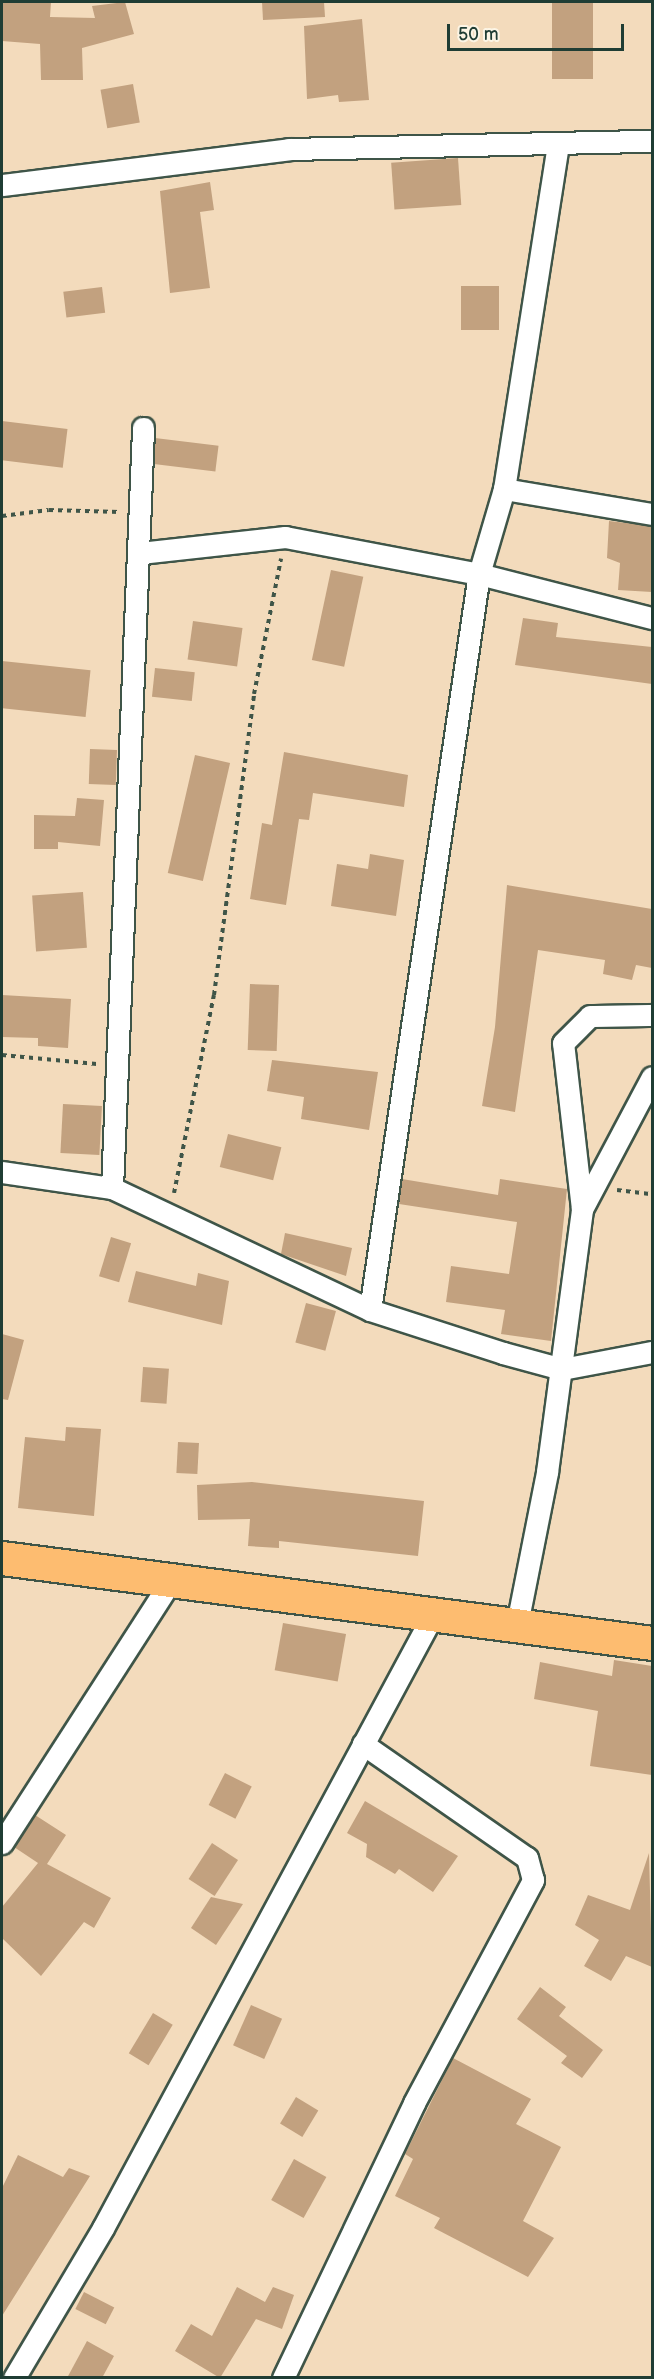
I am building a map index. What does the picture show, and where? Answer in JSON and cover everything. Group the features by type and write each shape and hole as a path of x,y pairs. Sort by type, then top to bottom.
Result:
{"highway":[{"path":"2,1558 435,1611 652,1643"}],"street":[{"path":"2,185 289,149 558,146 652,141"},
{"path":"370,1311 479,574 504,489 558,146"},
{"path":"112,1188 140,553 143,428"},
{"path":"504,489 652,513"},
{"path":"140,553 285,537 479,574 652,618"},
{"path":"517,1624 562,1368 582,1209 563,1043 590,1016 652,1015"},
{"path":"582,1209 652,1077"},
{"path":"2,1172 112,1188 170,1212 370,1311 562,1368 652,1352"},
{"path":"2,1843 173,1578"},
{"path":"14,2378 103,2228 435,1611"},
{"path":"283,2378 414,2103 533,1880 527,1858 363,1744"}],"path":[{"path":"2,516 49,510 141,513"},
{"path":"170,1212 214,996 254,694 285,537"},
{"path":"2,1055 116,1066"},
{"path":"593,1188 652,1194"}],"building":[{"path":"2,2 51,2 50,17 95,18 92,6 125,2 134,34 82,48 83,80 41,80 40,44 2,41"},
{"path":"262,2 324,2 325,17 263,20"},
{"path":"552,2 593,2 593,79 552,79"},
{"path":"362,19 369,100 339,102 338,95 307,99 304,26"},
{"path":"133,84 140,122 107,128 101,90"},
{"path":"458,158 461,205 394,210 391,163"},
{"path":"210,182 214,210 200,212 210,288 170,293 160,191"},
{"path":"461,286 499,286 499,330 461,330"},
{"path":"102,287 105,313 66,318 63,292"},
{"path":"2,421 68,429 63,468 2,460"},
{"path":"155,438 219,446 215,472 152,464"},
{"path":"609,521 652,526 652,592 618,590 620,563 607,558"},
{"path":"331,570 363,577 344,667 312,660"},
{"path":"523,618 558,623 556,637 652,647 652,684 515,665"},
{"path":"193,621 243,628 237,667 188,660"},
{"path":"2,661 91,670 86,717 2,708"},
{"path":"155,668 195,672 192,701 152,697"},
{"path":"90,749 117,750 116,785 89,784"},
{"path":"284,752 408,775 404,807 313,793 309,820 299,819 286,905 250,899 262,823 272,825"},
{"path":"195,755 230,763 203,881 168,873"},
{"path":"77,798 104,800 100,846 58,842 58,849 34,849 34,815 75,816"},
{"path":"370,854 404,860 396,916 331,906 337,864 368,869"},
{"path":"507,885 652,909 652,968 636,965 632,980 603,974 605,960 538,950 515,1112 482,1106 495,1027"},
{"path":"83,892 87,948 36,951 32,896"},
{"path":"250,984 279,985 277,1051 248,1050"},
{"path":"2,995 71,999 68,1048 38,1046 38,1038 2,1037"},
{"path":"272,1060 378,1072 369,1130 301,1119 304,1097 267,1091"},
{"path":"63,1104 102,1106 99,1155 60,1153"},
{"path":"228,1134 281,1147 273,1180 220,1167"},
{"path":"402,1179 498,1195 500,1179 567,1189 551,1341 501,1334 505,1310 446,1302 451,1266 509,1274 517,1222 399,1204"},
{"path":"285,1233 352,1248 346,1276 281,1254"},
{"path":"111,1237 131,1243 119,1282 99,1276"},
{"path":"136,1271 196,1286 198,1273 229,1281 222,1325 128,1302"},
{"path":"306,1303 336,1311 325,1351 295,1343"},
{"path":"2,1334 24,1340 8,1400 2,1399"},
{"path":"143,1367 169,1369 166,1404 141,1402"},
{"path":"66,1427 101,1429 94,1516 18,1508 25,1437 65,1441"},
{"path":"178,1442 199,1443 197,1474 176,1473"},
{"path":"252,1482 424,1501 418,1556 279,1541 279,1548 248,1546 250,1519 198,1520 197,1485"},
{"path":"283,1623 346,1634 338,1681 275,1670"},
{"path":"614,1660 652,1666 652,1775 590,1766 598,1711 534,1699 540,1662 612,1676"},
{"path":"225,1773 252,1787 235,1819 209,1805"},
{"path":"365,1801 458,1856 433,1892 399,1869 395,1874 366,1857 367,1844 347,1833"},
{"path":"35,1815 66,1835 47,1864 111,1898 94,1928 84,1922 41,1976 2,1938 2,1907 38,1863 14,1847"},
{"path":"212,1843 238,1860 215,1896 189,1879"},
{"path":"649,1853 652,1967 626,1956 611,1981 584,1966 599,1940 575,1925 588,1895 630,1910"},
{"path":"211,1897 243,1904 216,1945 191,1928"},
{"path":"540,1987 566,2007 559,2016 603,2050 582,2078 561,2063 567,2056 517,2019"},
{"path":"251,2005 282,2019 264,2059 233,2045"},
{"path":"153,2013 173,2025 149,2065 129,2053"},
{"path":"453,2058 531,2099 516,2124 561,2147 523,2221 554,2238 528,2277 434,2228 440,2218 395,2196 413,2159 405,2154"},
{"path":"296,2097 318,2110 302,2137 280,2124"},
{"path":"18,2155 63,2177 69,2168 90,2176 2,2316 2,2188"},
{"path":"294,2159 326,2177 304,2218 271,2200"},
{"path":"237,2287 265,2302 273,2287 294,2295 282,2329 256,2319 220,2378 175,2351 191,2324 212,2336"},
{"path":"84,2292 114,2307 106,2324 75,2309"},
{"path":"87,2341 114,2356 102,2378 67,2378"}]}
